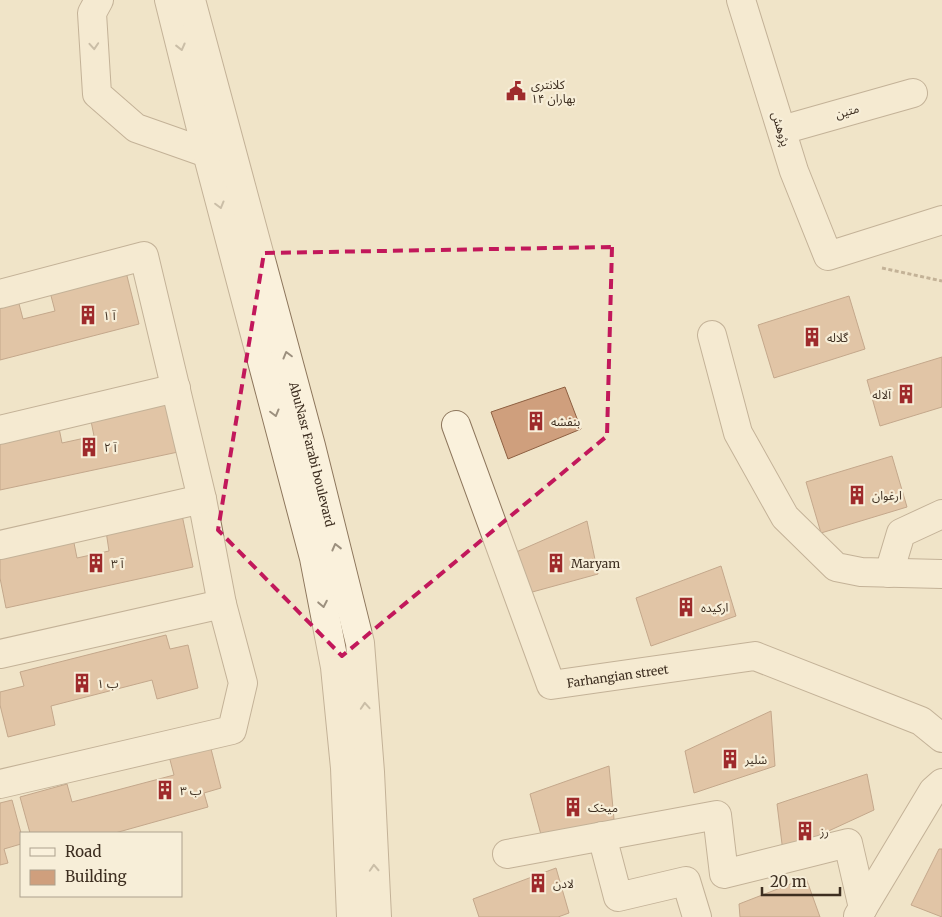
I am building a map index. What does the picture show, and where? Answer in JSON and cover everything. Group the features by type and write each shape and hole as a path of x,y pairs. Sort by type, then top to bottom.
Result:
{"street":[{"path":"100,0 92,13 97,94 136,128 219,150"},
{"name":"AbuNasr Farabi boulevard","path":"169,0 219,150 311,446 360,643 370,772 376,917"},
{"name":"AbuNasr Farabi boulevard","path":"191,0 219,150 314,558 335,667 345,768 351,917"},
{"name":"پژوهش","path":"745,1 794,171 828,256 942,220"},
{"name":"متین","path":"782,130 913,93"},
{"path":"0,294 144,256 202,499 222,604 243,683 232,730 0,784"},
{"path":"712,335 738,433 785,517 836,567 861,572 942,574"},
{"path":"0,430 176,388"},
{"name":"Farhangian street","path":"456,425 551,685 755,656 921,721 942,738"},
{"path":"0,546 202,499"},
{"path":"889,573 901,533 942,514"},
{"path":"0,654 222,604"},
{"path":"860,912 933,791 942,783"},
{"path":"507,854 717,815 724,874 848,843 860,912"},
{"path":"602,836 618,896 686,881 697,917"}],"path":[{"path":"876,267 942,281"}],"highlighted area":[{"path":"612,247 607,436 342,656 218,530 264,253"}],"building":[{"name":"آ ۱","path":"126,272 139,324 0,360 0,305 18,300 23,319 55,311 50,292"},
{"name":"گلاله","path":"849,296 865,349 774,378 758,325"},
{"name":"آلاله","path":"942,357 942,407 880,426 867,380"},
{"name":"بنفشه","path":"565,387 581,429 508,459 491,412"},
{"name":"آ ۲","path":"167,399 178,452 0,490 0,435 58,423 62,443 94,436 90,416"},
{"name":"ارغوان","path":"892,456 907,507 821,533 806,482"},
{"name":"آ ۳","path":"182,515 193,567 6,608 0,578 0,554 73,538 77,558 109,551 106,531"},
{"name":"Maryam","path":"587,521 598,574 525,594 514,553"},
{"name":"ارکیده","path":"721,566 736,616 651,646 636,598"},
{"name":"ب ۱","path":"166,635 170,649 188,645 198,688 157,699 152,680 51,706 55,725 8,737 0,705 0,692 24,686 20,672"},
{"name":"شلیر","path":"771,711 775,766 694,793 685,751"},
{"name":"ب ۳","path":"210,745 221,788 204,793 208,807 119,832 30,832 20,797 67,784 72,802 174,775 169,756"},
{"name":"میخک","path":"609,766 614,819 543,842 530,794"},
{"name":"رز","path":"867,774 874,810 783,852 777,804"},
{"path":"12,800 21,832 20,844 4,849 8,863 0,865 0,803"},
{"path":"939,849 942,849 942,917 911,905"},
{"name":"لادن","path":"556,868 569,913 558,917 479,917 473,899"},
{"path":"806,878 820,917 740,917 739,904"}],"place":[{"name":"کلانتری ۱۴ بهاران","path":"516,91"},
{"name":"آ ۱","path":"88,315"},
{"name":"گلاله","path":"812,337"},
{"name":"آلاله","path":"906,394"},
{"name":"بنفشه","path":"536,421"},
{"name":"آ ۲","path":"89,447"},
{"name":"ارغوان","path":"857,495"},
{"name":"آ ۳","path":"96,563"},
{"name":"Maryam","path":"556,563"},
{"name":"ارکیده","path":"686,607"},
{"name":"ب ۱","path":"82,683"},
{"name":"شلیر","path":"730,759"},
{"name":"ب ۳","path":"165,790"},
{"name":"میخک","path":"573,807"},
{"name":"رز","path":"805,831"},
{"name":"لادن","path":"538,883"}]}
